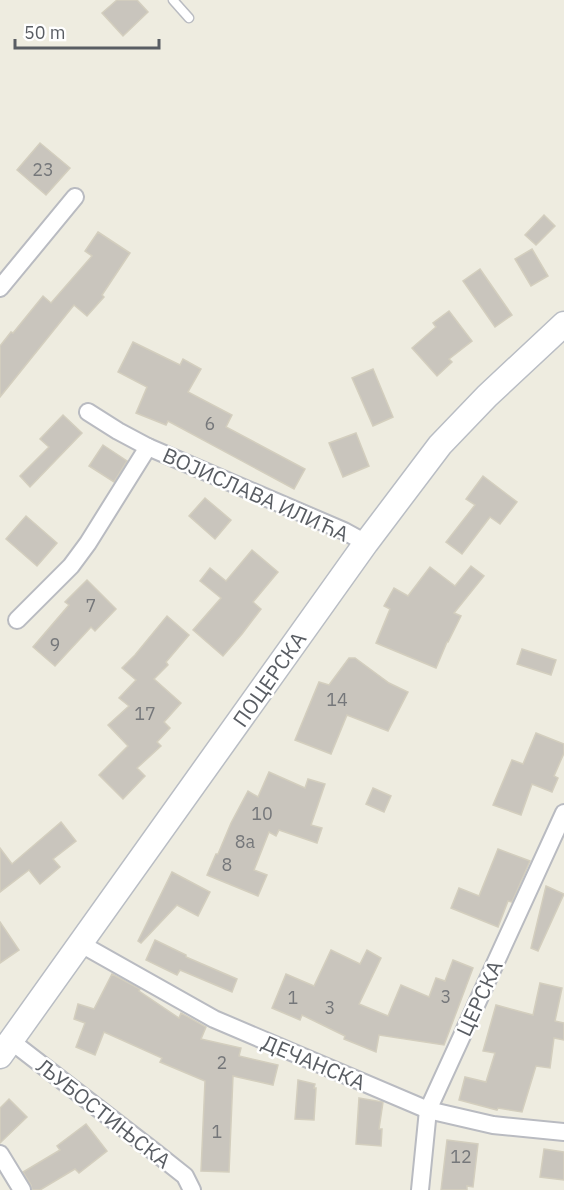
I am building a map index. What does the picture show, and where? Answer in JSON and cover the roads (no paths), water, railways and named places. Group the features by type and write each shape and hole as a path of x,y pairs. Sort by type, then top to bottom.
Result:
{"main road":[{"name":"ПОЦЕРСКА","path":"6,1049 366,543 440,445 564,324"}],"street":[{"path":"0,288 75,197"},
{"path":"88,412 148,447"},
{"name":"ВОЈИСЛАВА ИЛИЋА","path":"17,620 71,566 148,447 344,531 366,543"},
{"name":"ЦЕРСКА","path":"420,1190 428,1110 564,813"},
{"name":"ДЕЧАНСКА","path":"81,944 214,1019 428,1110 493,1125 564,1132"},
{"name":"ЉУБОСТИЊСКА","path":"6,1049 156,1153 184,1176 192,1190"},
{"path":"0,1154 22,1190"}],"lane":[{"path":"173,0 189,18"}]}
